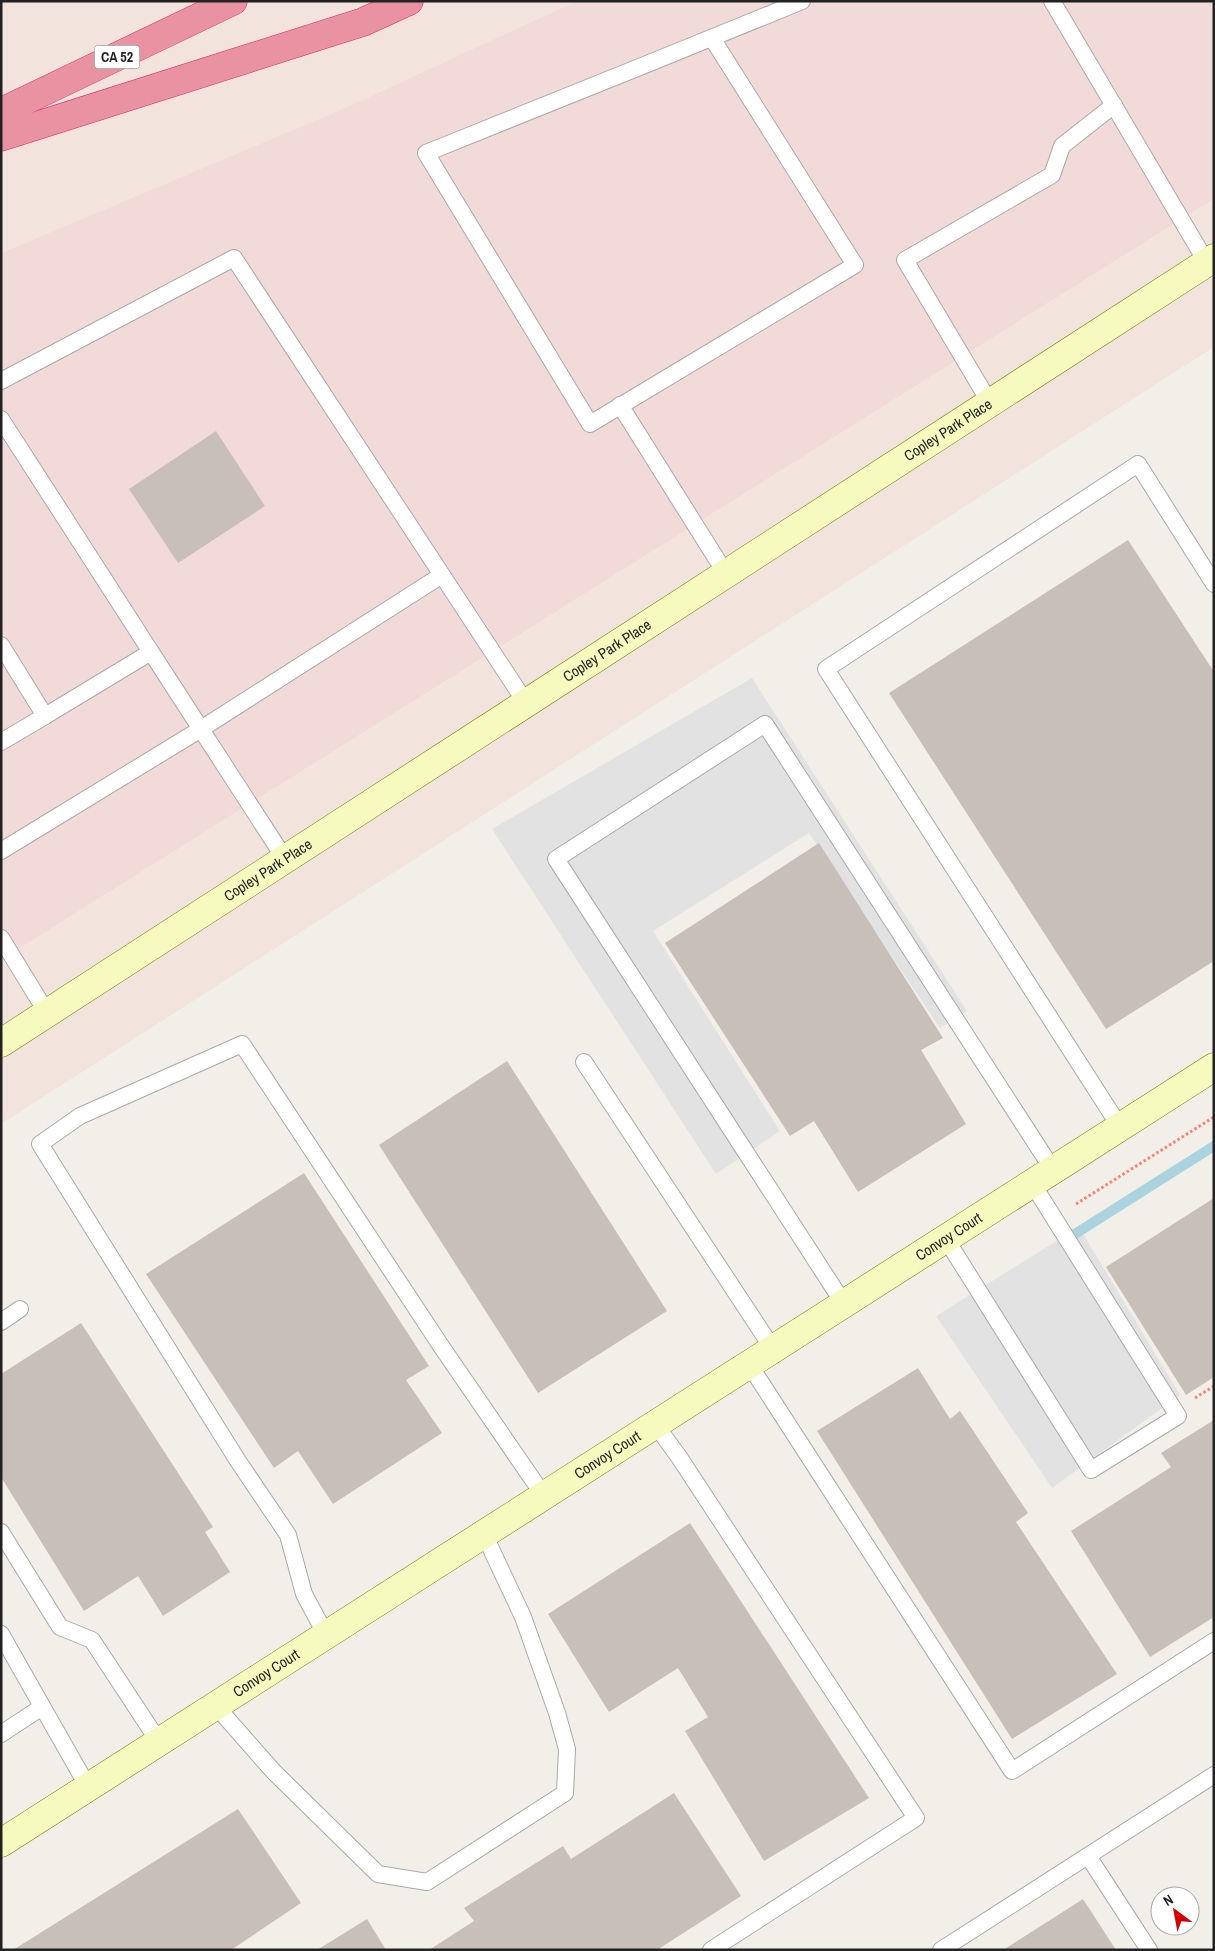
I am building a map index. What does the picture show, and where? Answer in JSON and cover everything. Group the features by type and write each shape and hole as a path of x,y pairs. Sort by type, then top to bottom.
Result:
{"highway":[{"name":"CA 52","path":"1,112 233,1"},
{"path":"1,137 363,22 409,1"}],"street":[{"name":"Copley Park Place","path":"1,1043 1210,260"},
{"name":"Convoy Court","path":"1,1842 1214,1067"}],"lane":[{"path":"712,38 855,265 590,424 426,154 802,1"},
{"path":"1052,1 1114,106 1210,260"},
{"path":"990,403 905,260 1052,175 1062,146 1114,106"},
{"path":"1,382 234,258 526,703"},
{"path":"620,405 726,574"},
{"path":"1,419 285,859"},
{"path":"1120,1127 826,668 1138,464 1214,584"},
{"path":"1,851 201,729 442,574"},
{"path":"1,645 45,716"},
{"path":"1,742 151,652"},
{"path":"844,1304 556,859 765,724 1043,1176 1054,1218 1178,1416 1091,1470 946,1238"},
{"path":"1,938 47,1013"},
{"path":"326,1635 304,1594 288,1534 238,1461 40,1144 80,1116 242,1044 441,1346 544,1496"},
{"path":"584,1062 773,1349"},
{"path":"1,1322 20,1309"},
{"path":"749,1364 1012,1771 1214,1641"},
{"path":"655,1424 679,1457 916,1818 711,1950"},
{"path":"1,1532 60,1627 92,1640 159,1742"},
{"path":"216,1705 274,1772 378,1874 427,1882 565,1793 567,1750 557,1712 522,1617 484,1534"},
{"path":"1,1634 88,1787"},
{"path":"1,1734 42,1707"},
{"path":"941,1950 1214,1775"},
{"path":"1088,1856 1149,1950"}],"path":[{"path":"1054,1218 1214,1117"}],"shaded area":[{"path":"1,1 576,1 349,106 1,253"},
{"path":"576,1 1214,1 1214,199 1,960 1,253 349,106"},
{"path":"1214,199 1214,347 1,1124 1,960"},
{"path":"752,678 967,1011 940,1028 809,833 653,931 780,1131 716,1174 492,829"},
{"path":"1079,1227 1180,1395 1052,1488 936,1316"}],"building":[{"path":"216,431 265,506 178,563 129,489"},
{"path":"1128,540 1214,672 1214,961 1106,1029 889,693"},
{"path":"819,843 943,1038 921,1050 966,1124 858,1192 814,1121 790,1136 665,943"},
{"path":"507,1061 667,1311 538,1393 379,1145"},
{"path":"304,1173 429,1366 406,1380 442,1433 333,1504 298,1451 274,1468 146,1274"},
{"path":"1214,1198 1214,1377 1186,1395 1106,1267"},
{"path":"81,1323 213,1527 205,1532 230,1572 163,1616 138,1576 84,1611 1,1477 1,1374"},
{"path":"918,1368 950,1419 960,1411 1028,1513 1016,1522 1117,1674 1012,1739 817,1431"},
{"path":"1214,1420 1214,1617 1150,1657 1071,1531 1171,1467 1161,1453"},
{"path":"690,1523 869,1798 764,1861 685,1731 708,1717 678,1668 609,1712 548,1614"},
{"path":"674,1793 741,1896 657,1950 429,1950 474,1921 464,1908 563,1846 571,1859"},
{"path":"238,1809 301,1903 231,1950 13,1950"},
{"path":"1083,1899 1116,1950 1003,1950"},
{"path":"367,1919 386,1950 317,1950"}],"waterway":[{"path":"1067,1239 1214,1146"}]}
